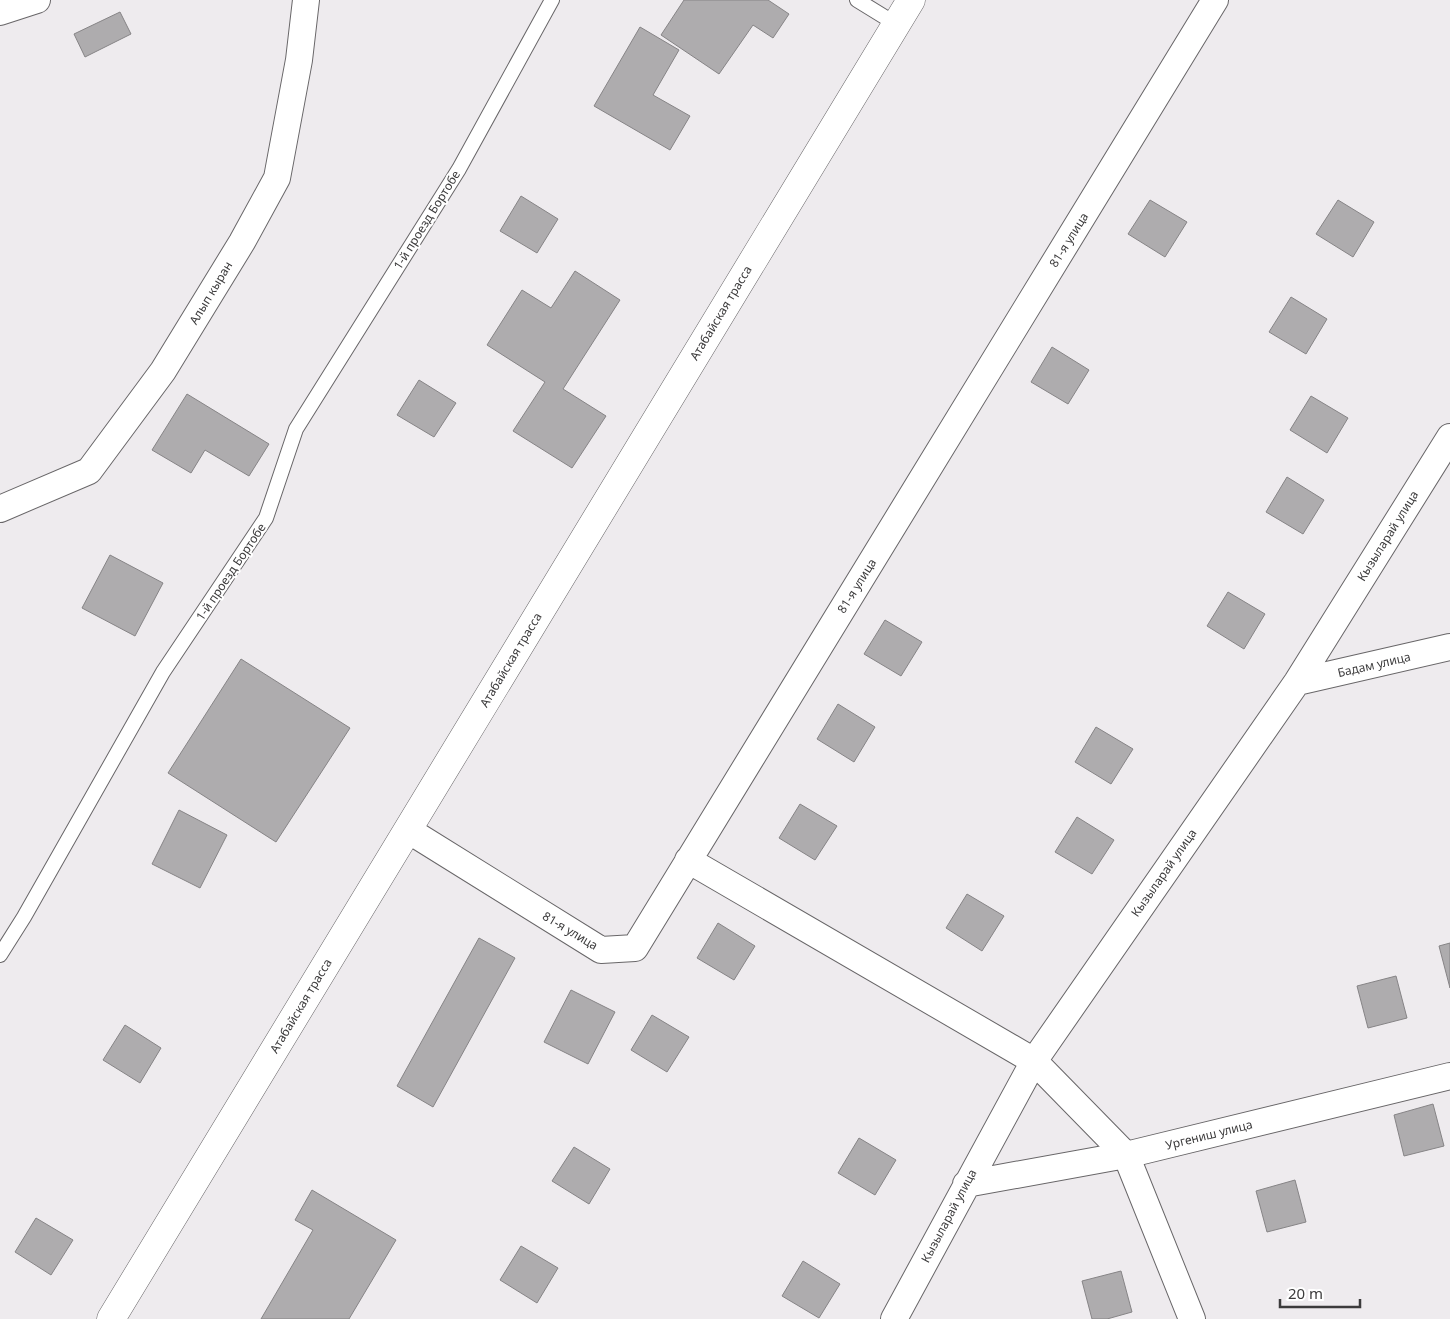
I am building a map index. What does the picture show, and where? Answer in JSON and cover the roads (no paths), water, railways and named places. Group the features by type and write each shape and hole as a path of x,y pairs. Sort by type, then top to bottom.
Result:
{"main road":[{"name":"Атабайская трасса","path":"111,1319 910,0"}],"street":[{"path":"0,12 37,0"},
{"name":"Алып кыран","path":"0,509 89,471 164,371 242,242 277,178 300,60 306,0"},
{"name":"81-я улица","path":"408,830 600,950 635,948 1215,0"},
{"name":"Кызыларай улица","path":"894,1319 1034,1061 1297,682 1450,437"},
{"name":"Бадам улица","path":"1297,682 1450,648"},
{"path":"688,860 1034,1061 1126,1155 1192,1319"},
{"name":"Ургениш улица","path":"966,1184 1126,1155 1450,1076"}],"lane":[{"name":"1-й проезд Бортобе","path":"0,955 29,908 164,672 266,518 296,429 459,169 552,0"},
{"path":"857,0 896,24"}]}
